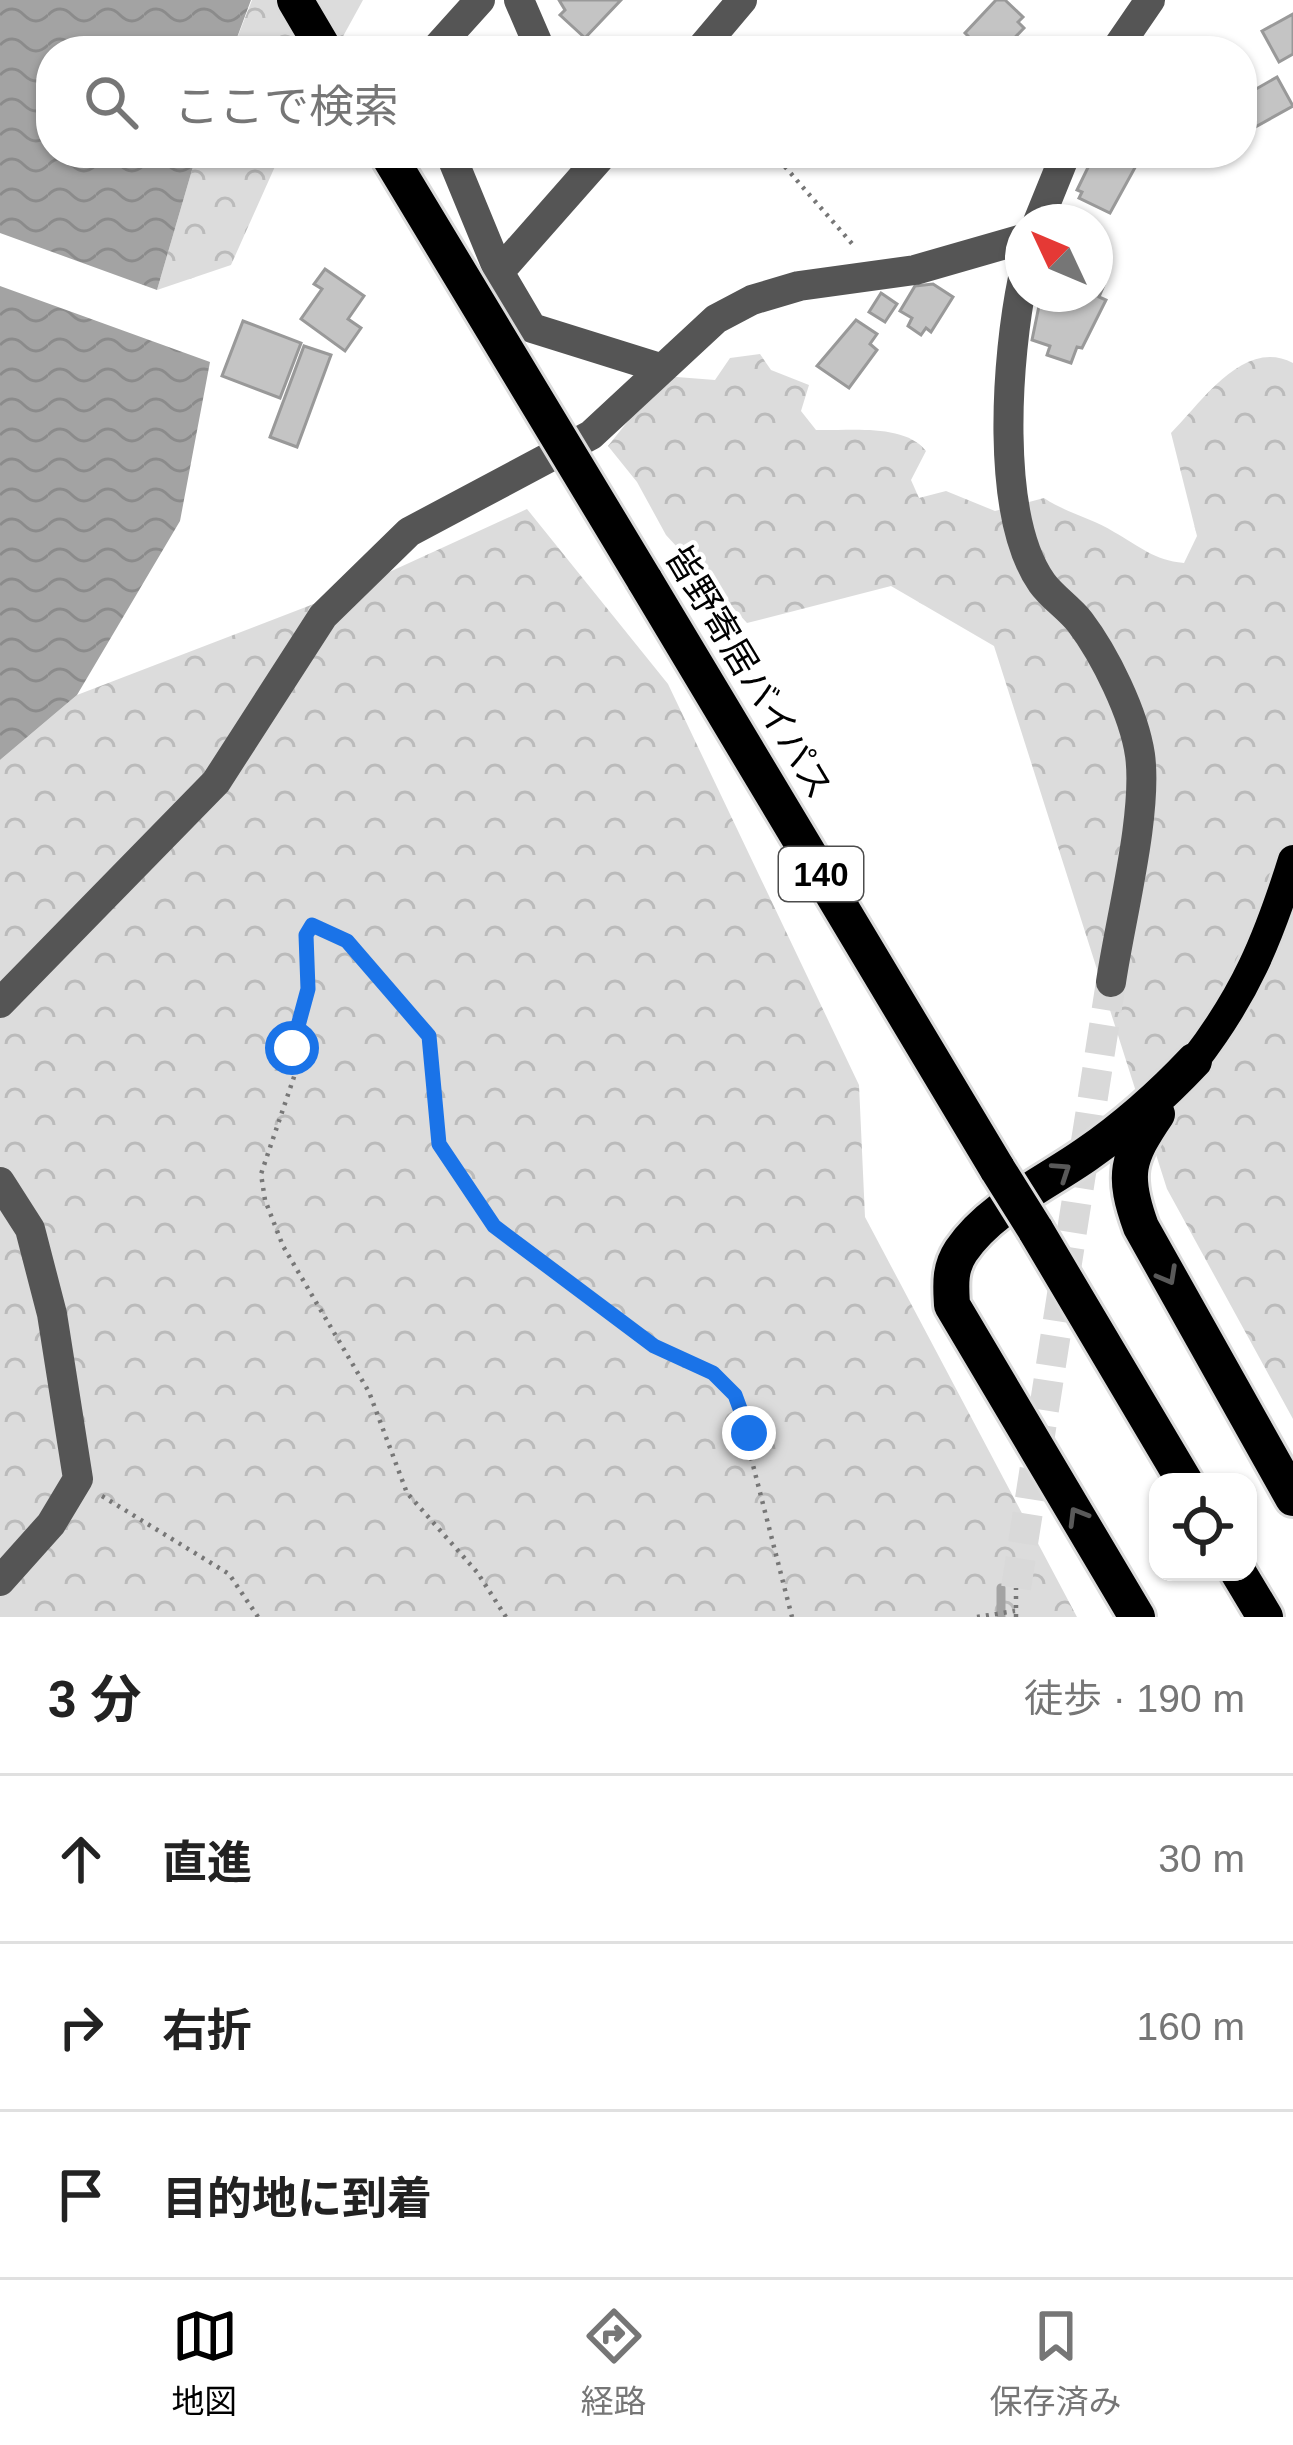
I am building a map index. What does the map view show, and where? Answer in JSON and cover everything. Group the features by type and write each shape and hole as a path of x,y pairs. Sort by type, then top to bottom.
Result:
{"highway":[{"path":"295,0 317,36"},
{"name":"皆野寄居バイパス","path":"396,168 1180,1473"},
{"path":"1194,1061 1133,1148 1130,1196 1141,1227 1293,1498"},
{"path":"1137,1617 952,1306 951,1273 958,1254 993,1218 1155,1102 1194,1061"},
{"path":"1243,1581 1265,1617"}],"main road":[{"path":"1194,1061 1237,1006 1268,940 1293,860"}],"street":[{"path":"448,36 480,0"},
{"path":"519,0 535,36"},
{"path":"712,36 742,0"},
{"path":"1125,36 1150,0"},
{"path":"455,168 499,272 532,328 660,368"},
{"path":"499,272 591,168"},
{"path":"1045,204 1060,168"},
{"path":"0,1003 216,782 322,616 409,532 591,435 716,319 752,300 799,286 975,256 1005,245"},
{"path":"1019,312 1005,435 1025,542 1040,581 1081,623 1126,714 1140,756 1138,811 1111,982"},
{"path":"0,1182 29,1229 52,1314 62,1407 78,1479 51,1524 0,1581"}],"path":[{"path":"786,168 879,274"},
{"path":"506,1617 477,1572 407,1493 369,1392 295,1267 265,1201 261,1174 296,1071 292,1048 308,989 306,935 312,925 347,941 429,1036 439,1144 494,1226 654,1346 713,1373 735,1395 792,1617"},
{"path":"78,1479 229,1574 258,1617"},
{"path":"977,1617 1015,1614 1016,1588"}],"green space":[{"path":"252,0 363,0 343,36 238,36"},
{"path":"193,168 274,168 231,265 157,290"},
{"path":"760,354 771,370 809,385 801,411 816,430 875,430 917,442 926,451 911,480 919,498 946,491 995,511 1044,498 1155,556 1184,563 1197,536 1171,433 1210,390 1241,366 1275,357 1293,363 1293,1419 1167,1189 994,646 891,586 747,623 666,535 637,482 608,446 664,376 715,380 730,358"},
{"path":"527,509 668,684 859,1085 865,1217 1077,1617 0,1617 0,760 77,695 350,590"}],"water":[{"path":"0,0 251,0 238,36 36,36 36,168 193,168 157,290 0,233"},
{"path":"0,286 210,362 180,521 77,695 0,760"}],"building":[{"path":"559,0 621,0 587,36 560,15 565,10"},
{"path":"996,0 1005,0 1023,17 1018,22 1024,28 1016,36 965,33"},
{"path":"1293,14 1293,54 1279,62 1262,31"},
{"path":"1277,77 1293,106 1257,126 1257,88"},
{"path":"1088,168 1135,168 1113,208 1079,198 1082,192 1077,190"},
{"path":"325,269 364,296 348,319 361,328 345,351 301,319 322,289 314,284"},
{"path":"933,284 953,297 931,332 926,328 921,335 908,326 912,318 900,311 915,286"},
{"path":"881,293 897,304 885,322 869,312"},
{"path":"1038,312 1100,312 1071,363 1047,355 1050,346 1032,340"},
{"path":"856,320 877,334 870,344 877,350 849,388 817,366"},
{"path":"243,321 301,343 280,398 222,376"},
{"path":"304,346 331,355 297,447 270,437"}],"waterway":[{"path":"1001,1588 1001,1617"}],"tunnel":[{"path":"1016,1588 1111,982"}],"route":[{"path":"292,1048 308,989 306,935 312,925 328,928 347,941 429,1036 439,1144 494,1226 654,1346 713,1373 735,1395 749,1433"}]}
